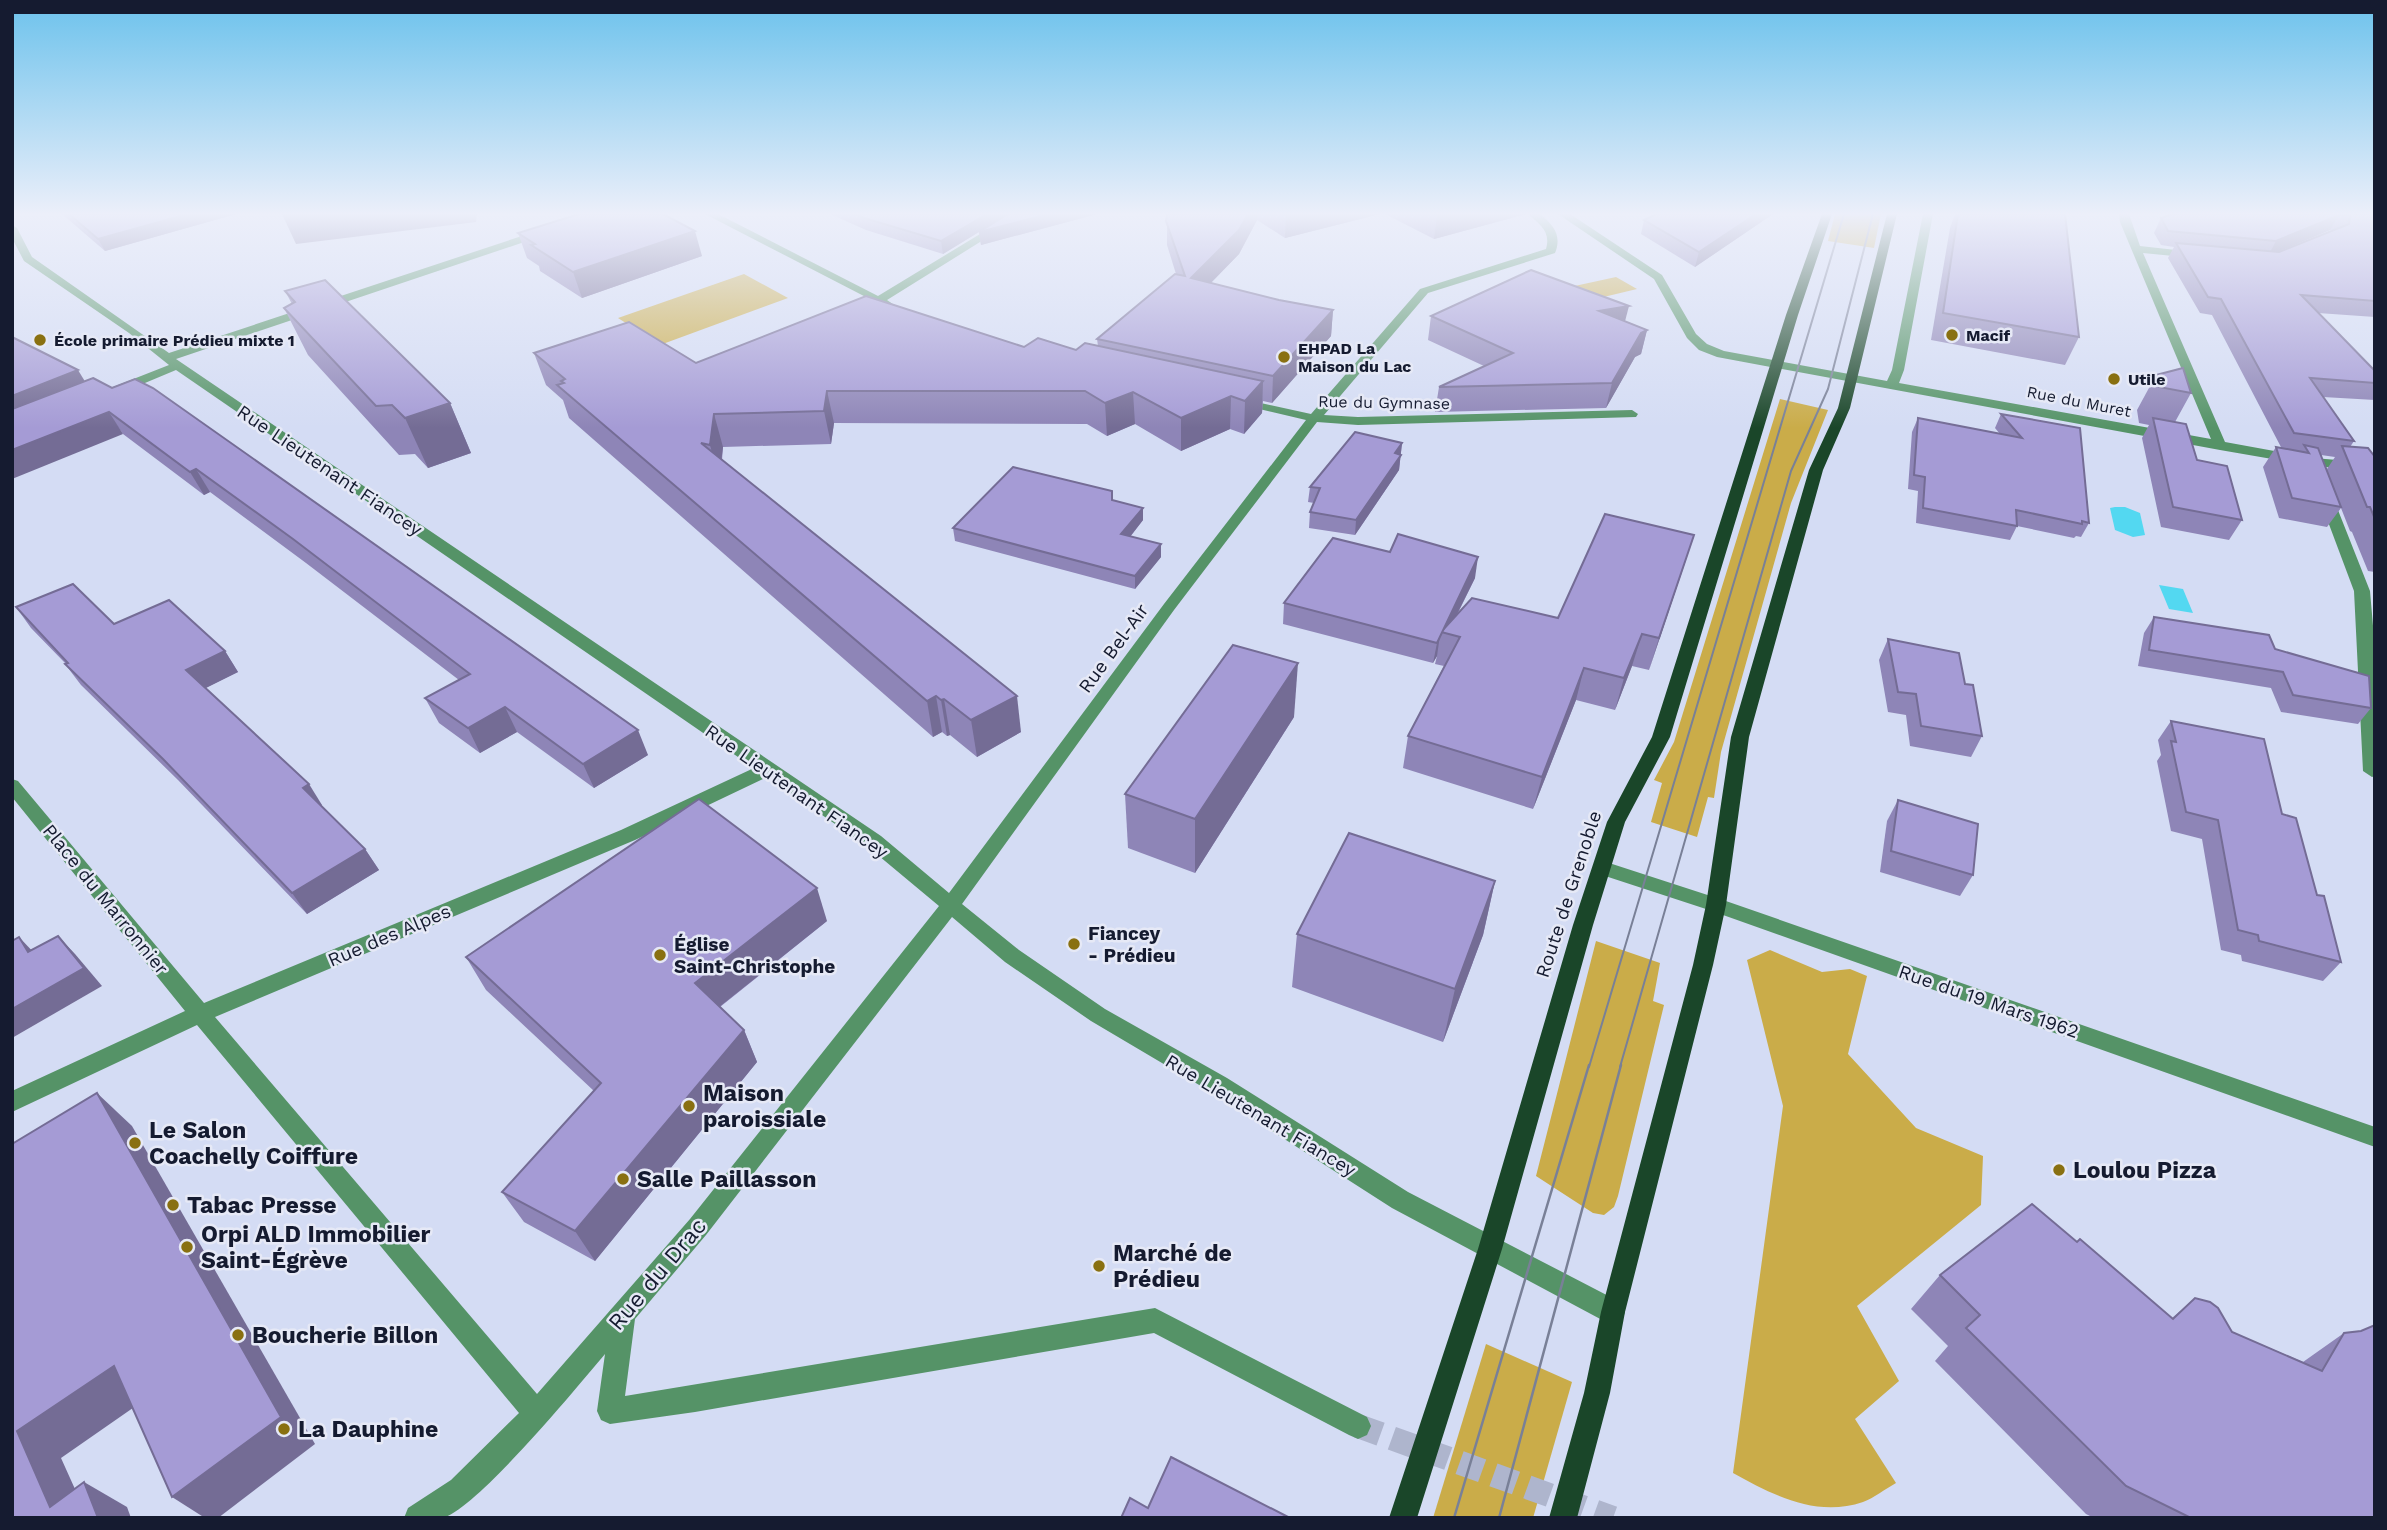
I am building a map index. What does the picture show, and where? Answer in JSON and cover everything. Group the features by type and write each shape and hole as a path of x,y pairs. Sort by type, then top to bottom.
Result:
{"main road":[{"name":"Route de Grenoble","path":"1403,1518 1464,1334 1583,925 1616,822 1661,737 1803,285"},
{"path":"1563,1518 1597,1393 1613,1312 1716,905 1740,737 1816,470 1839,422 1852,379 1875,285"}],"street":[{"name":"Rue Lieutenant Fiancey","path":"66,285 874,841 1012,956 1098,1015 1219,1085 1400,1200 1613,1312"},
{"path":"101,397 174,361 391,285"},
{"path":"849,285 898,311"},
{"path":"878,301 903,285"},
{"name":"Rue Bel-Air","path":"949,905 1314,418 1344,387 1424,291 1442,285"},
{"name":"Rue du Muret","path":"1663,285 1691,336 1703,347 1721,354 2220,446 2313,461 2375,467"},
{"path":"1891,386 1898,370 1914,285"},
{"path":"2153,285 2220,446"},
{"name":"Rue du Gymnase","path":"1225,398 1314,418 1359,421 1632,414"},
{"path":"2313,461 2368,592 2372,664 2372,771"},
{"name":"Rue des Alpes","path":"12,1102 200,1014 628,835 766,769"},
{"name":"Place du Marronnier","path":"12,785 200,1014 537,1414"},
{"name":"Rue du 19 Mars 1962","path":"1602,868 1716,905 2375,1138"},
{"name":"Rue du Drac","path":"418,1518 461,1490 537,1414 623,1315 698,1227 949,905"},
{"path":"623,1315 610,1411 695,1399 1155,1320 1358,1426"}],"shaded area":[{"path":"711,285 765,285 788,298 660,345 618,318"},
{"path":"1631,285 1637,289 1591,300 1570,287"},
{"path":"1780,399 1828,410 1791,503 1721,752 1714,798 1708,797 1697,837 1651,822 1662,783 1654,780 1674,742"},
{"path":"1596,941 1660,963 1653,1001 1664,1005 1618,1196 1614,1207 1604,1215 1593,1213 1536,1176"},
{"path":"1770,950 1822,972 1850,969 1867,976 1848,1054 1916,1128 1983,1156 1981,1205 1857,1306 1899,1381 1855,1419 1896,1483 1863,1502 1846,1506 1812,1506 1795,1502 1733,1473 1783,1106 1747,960"},
{"path":"1486,1344 1572,1382 1533,1518 1433,1518"}],"water":[{"path":"2125,507 2140,513 2145,535 2133,537 2115,530 2110,508"},
{"path":"2159,585 2183,589 2193,613 2169,609"}],"building":[{"path":"305,285 330,285 450,403 405,418 392,405 376,406 284,308 295,302 285,291"},
{"path":"1161,285 1221,285 1333,310 1273,376 1097,339"},
{"path":"1498,285 1573,285 1629,306 1599,311 1647,330 1641,333 1612,383 1439,387 1513,353 1431,316"},
{"path":"1947,285 2073,285 2079,337 1943,313"},
{"path":"2201,285 2375,285 2375,301 2301,295 2375,371 2375,383 2310,378 2354,441 2294,433 2221,299 2208,297"},
{"path":"866,296 1024,347 1038,338 1076,350 1085,343 1263,381 1245,401 1231,396 1181,418 1133,392 1105,403 1085,391 827,391 824,411 714,414 710,445 701,443 1017,696 971,720 944,699 936,696 927,701 557,385 564,383 561,381 565,379 534,353 629,322 696,363"},
{"path":"12,337 78,370 12,396"},
{"path":"2183,368 2191,393 2159,387 2156,375"},
{"path":"93,378 112,388 135,379 153,388 638,730 583,764 505,707 468,728 425,698 470,674 293,539 196,469 190,472 109,412 12,450 12,409"},
{"path":"2001,414 2080,428 2089,523 2082,521 2082,524 2016,510 2017,526 1923,508 1925,477 1914,475 1918,418 2022,438"},
{"path":"2153,418 2186,424 2197,460 2227,466 2242,520 2173,507"},
{"path":"1355,432 1402,443 1395,453 1401,455 1356,520 1310,512 1320,488 1310,487"},
{"path":"2304,445 2318,448 2341,507 2292,498 2276,447 2309,453"},
{"path":"2342,446 2368,448 2375,457 2375,519 2370,507 2367,507"},
{"path":"1013,467 1112,491 1112,500 1143,508 1121,534 1161,544 1135,576 953,528"},
{"path":"1605,514 1694,535 1659,638 1642,634 1624,678 1584,668 1542,777 1408,736 1460,637 1441,632 1472,598 1558,618"},
{"path":"1398,534 1478,557 1437,643 1284,603 1333,538 1390,552"},
{"path":"73,584 114,624 169,600 225,651 186,670 309,784 303,788 365,849 292,893 163,759 65,664 68,663 16,607"},
{"path":"2154,617 2269,635 2275,649 2369,676 2371,708 2293,695 2283,672 2149,650"},
{"path":"1888,639 1959,653 1965,684 1973,685 1982,736 1921,726 1916,694 1898,692"},
{"path":"1233,645 1298,663 1195,819 1125,794"},
{"path":"2171,721 2264,739 2282,814 2296,818 2317,895 2324,896 2341,962 2259,941 2258,935 2238,930 2218,820 2186,812 2171,741 2176,742"},
{"path":"699,799 817,888 695,983 744,1030 575,1231 502,1192 601,1083 466,957"},
{"path":"1898,800 1978,824 1973,875 1891,851"},
{"path":"1349,833 1495,881 1455,989 1297,934"},
{"path":"58,936 84,968 12,1009 12,941 19,937 28,952"},
{"path":"97,1093 281,1417 172,1497 114,1366 17,1431 50,1507 84,1482 98,1518 12,1518 12,1144"},
{"path":"2032,1204 2077,1242 2080,1239 2173,1319 2195,1298 2210,1302 2218,1308 2232,1332 2322,1371 2344,1333 2361,1331 2375,1325 2375,1518 2191,1518 2126,1486 1966,1328 1980,1315 1940,1275"},
{"path":"1171,1457 1290,1518 1121,1518 1130,1498 1148,1508"}],"tunnel":[{"path":"1358,1426 1613,1518"}],"tram line":[{"path":"1589,1067 1823,285"},
{"path":"1620,1067 1791,471 1828,389 1855,285"},
{"path":"1454,1518 1589,1065"},
{"path":"1499,1518 1621,1065"}],"place":[{"name":"Macif","path":"1952,335"},
{"name":"École primaire Prédieu mixte 1","path":"40,340"},
{"name":"EHPAD La Maison du Lac","path":"1284,357"},
{"name":"Utile","path":"2114,379"},
{"name":"Fiancey - Prédieu","path":"1074,944"},
{"name":"Église Saint-Christophe","path":"660,955"},
{"name":"Maison paroissiale","path":"689,1106"},
{"name":"Le Salon Coachelly Coiffure","path":"135,1143"},
{"name":"Loulou Pizza","path":"2059,1170"},
{"name":"Salle Paillasson","path":"623,1179"},
{"name":"Tabac Presse","path":"173,1205"},
{"name":"Orpi ALD Immobilier Saint-Égrève","path":"187,1247"},
{"name":"Marché de Prédieu","path":"1099,1266"},
{"name":"Boucherie Billon","path":"238,1335"},
{"name":"La Dauphine","path":"284,1429"}]}
